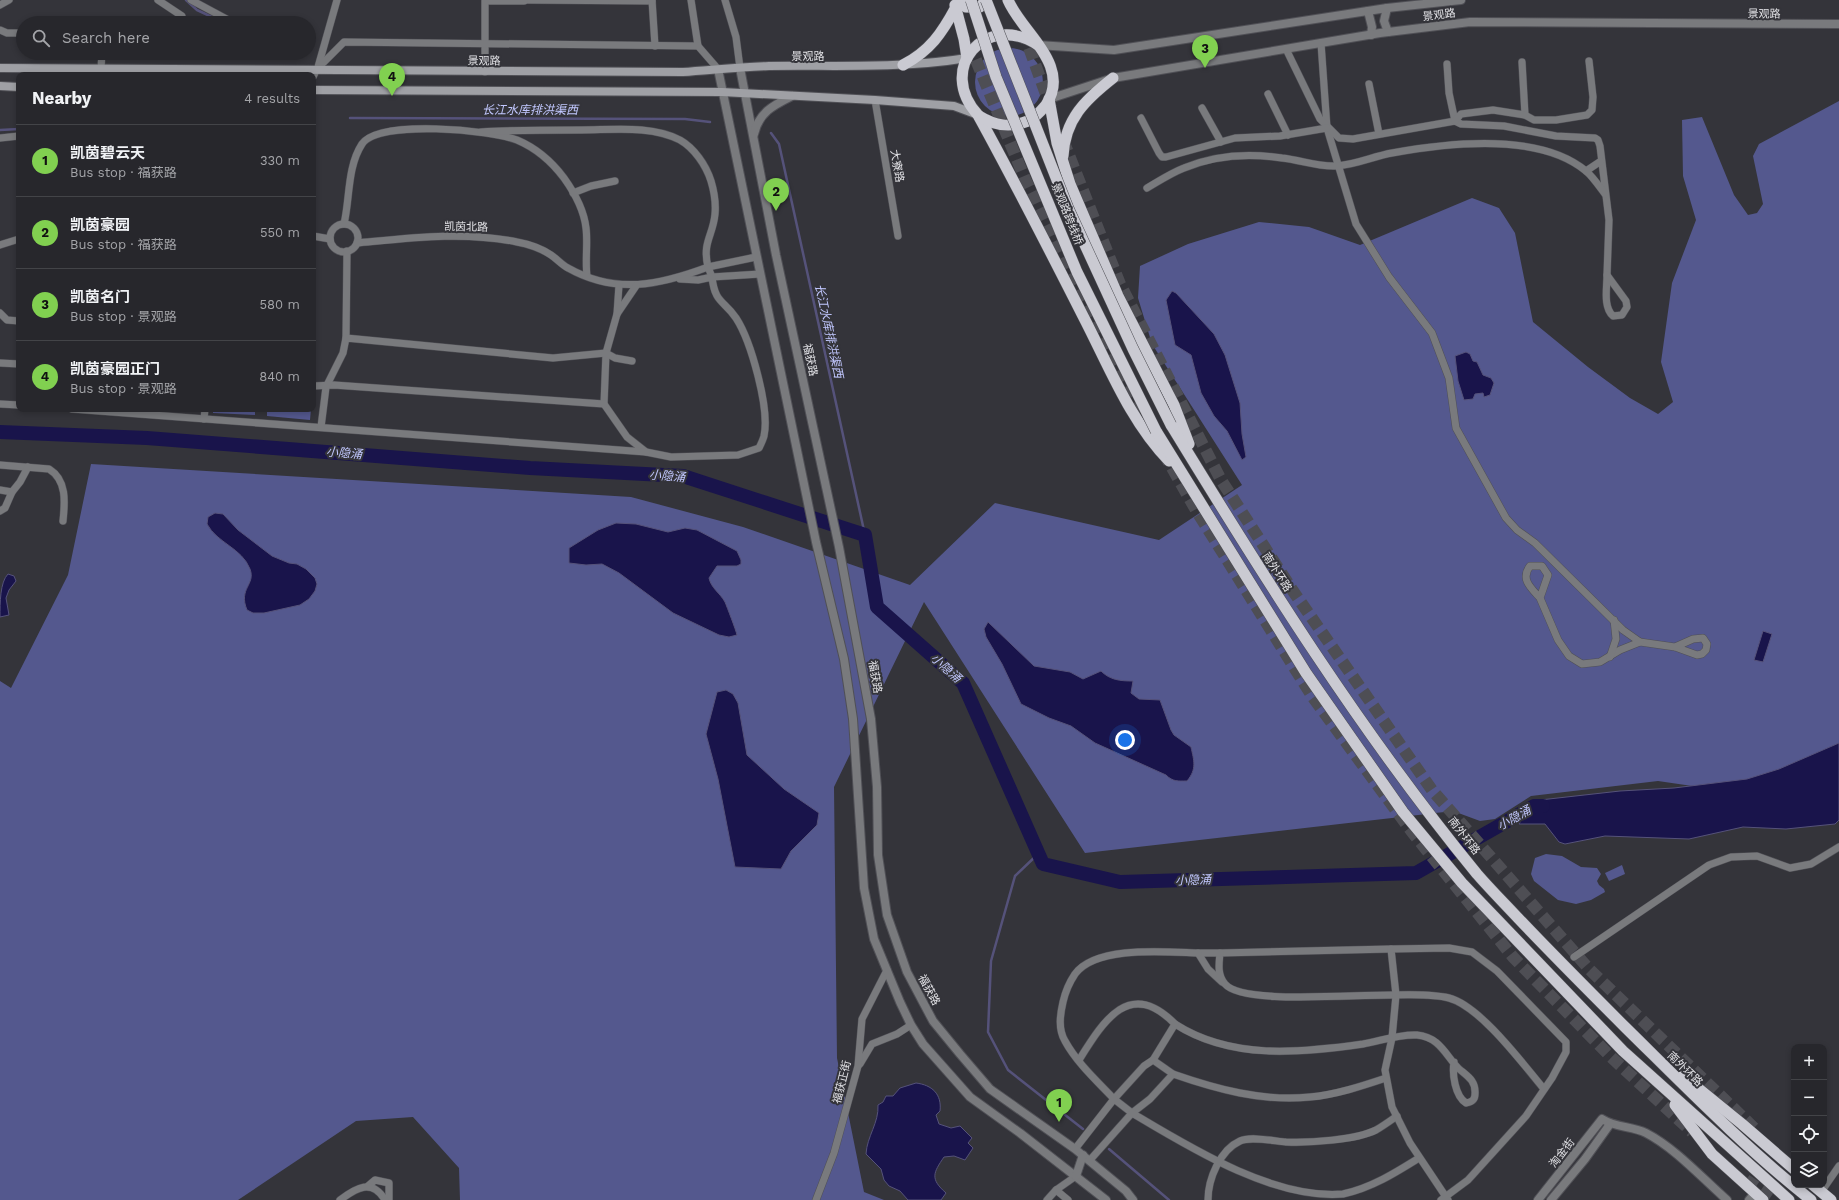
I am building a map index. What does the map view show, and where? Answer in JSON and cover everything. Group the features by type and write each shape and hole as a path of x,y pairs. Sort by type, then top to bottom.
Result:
{"highway":[{"name":"景观路跨线桥","path":"971,0 996,77 1077,272 1156,432 1184,477"},
{"name":"景观路跨线桥","path":"986,0 1068,208 1171,425"},
{"path":"956,2 966,7 980,6 986,0"},
{"path":"978,115 990,123 1004,126 1018,125 1031,120 1041,111 1049,99 1053,85 1052,70 1047,57 1008,0"},
{"path":"956,2 967,58"},
{"path":"903,65 918,57 938,38 956,2"},
{"path":"1038,45 1026,38 1013,34 999,35 986,39 975,47 967,58 962,75 964,96 978,115 1033,218 1128,405 1152,443 1184,477 1306,673 1404,812 1462,883 1623,1052 1789,1200"},
{"path":"1063,163 1064,143 1070,123 1091,96 1113,78"},
{"path":"1049,99 1057,143 1070,184 1118,296 1174,405 1199,471"},
{"name":"南外环路","path":"1171,425 1324,668 1421,802 1478,875 1560,962 1731,1133 1811,1200"},
{"path":"1654,1057 1682,1075 1791,1166"},
{"path":"1660,1085 1712,1154 1756,1198"},
{"path":"1817,1188 1831,1200"}],"main road":[{"name":"景观路","path":"316,73 683,72 768,66 885,67 930,64 967,58"},
{"name":"景观路","path":"0,68 101,68 288,72"},
{"path":"0,86 16,87"},
{"path":"316,90 722,92 875,100 954,106 978,115"}],"street":[{"path":"0,5 9,0"},
{"path":"158,0 182,16"},
{"path":"191,0 221,16"},
{"path":"315,72 337,0"},
{"path":"691,0 698,46 718,69 816,542 844,659 853,719 864,888 874,938 911,1025 923,1044 970,1097 1106,1200"},
{"path":"724,0 736,37 740,68"},
{"path":"1038,45 1114,50 1387,8 1461,0"},
{"path":"485,72 485,1 652,1 655,46"},
{"path":"1387,8 1384,21 1388,32"},
{"path":"1368,11 1371,20 1370,35"},
{"name":"景观路","path":"1049,99 1113,78 1388,32 1470,22 1839,24"},
{"path":"0,30 7,33 16,33"},
{"path":"316,72 344,42 698,46"},
{"path":"1321,43 1327,128 1337,166 1356,224 1389,277 1432,333 1449,378 1456,428 1506,518 1517,530 1535,543 1614,620 1640,642"},
{"path":"1286,49 1320,119 1335,136 1344,139 1455,121 1461,124 1504,126 1556,136 1595,138 1598,140 1609,220 1607,275 1607,300 1609,313 1613,316 1622,315 1627,307 1626,301 1607,275"},
{"path":"101,68 102,60"},
{"path":"1455,121 1458,116 1471,111 1493,110 1525,115 1534,120 1556,120 1587,115 1592,110 1593,97 1589,61"},
{"path":"1522,62 1525,115"},
{"path":"1447,64 1449,93 1455,121"},
{"name":"福获路","path":"740,68 776,255 839,547 871,719 877,787 878,855 887,915 907,972 933,1021 990,1089 1076,1149 1126,1191 1133,1200"},
{"path":"1369,84 1379,134"},
{"path":"1268,94 1288,135"},
{"path":"753,136 760,118 772,105 792,96"},
{"name":"大寮路","path":"875,100 898,236"},
{"path":"1202,108 1221,142"},
{"path":"1141,118 1150,138 1162,157 1234,138 1288,135 1327,128"},
{"path":"112,412 646,452 670,457 738,455 759,448 764,436 765,410 746,336 735,316 720,302 713,289 712,277 705,255 706,243 715,214 710,180 703,164 694,151 680,141 646,131 508,130 481,132 401,129 382,132 362,143 355,161 344,224"},
{"path":"481,132 516,140 532,147 550,162 573,193 580,207 586,227 587,276"},
{"path":"0,138 16,136"},
{"path":"1147,188 1184,168 1210,160 1240,155 1282,158 1309,164 1337,166 1392,153 1457,144 1516,146 1550,152 1572,162 1586,171 1605,194"},
{"path":"1586,171 1601,161"},
{"path":"573,193 591,186 615,181"},
{"path":"344,224 348,224 355,230 358,238 354,247 347,251 342,251 334,247 330,239 332,230 344,224"},
{"name":"凯茵北路","path":"357,243 415,238 478,236 519,242 550,254 568,268 587,276 619,285 636,286 676,279"},
{"path":"316,237 330,239"},
{"path":"0,245 16,240"},
{"path":"320,427 326,387 343,353 346,338 347,251"},
{"path":"676,279 708,267 756,257"},
{"path":"676,279 698,280 712,277 760,274"},
{"path":"619,285 617,314 606,353 604,404 627,437 646,452"},
{"path":"617,314 636,286"},
{"path":"0,313 7,320 16,321"},
{"path":"346,338 553,358 606,353 615,358 632,361"},
{"path":"0,363 16,364"},
{"path":"316,386 326,387 334,385 604,404"},
{"path":"0,404 16,405"},
{"path":"204,419 205,412"},
{"path":"0,465 49,469 55,473 64,488 65,502 63,521"},
{"path":"0,511 4,508 28,467"},
{"path":"0,490 12,492"},
{"path":"1540,598 1558,640 1569,656 1582,664 1600,662 1620,650 1640,642 1675,647"},
{"path":"1610,657 1616,639 1614,620"},
{"path":"1574,957 1709,865 1731,857 1757,856 1790,868 1811,864 1839,847"},
{"path":"1391,950 1396,995 1392,1038 1385,1070 1392,1107 1419,1158 1445,1199 1468,1180 1526,1116 1566,1052 1566,1042 1497,970 1472,952 1449,948 1220,953 1164,952 1122,953 1109,955 1090,963 1076,973 1066,993 1061,1011 1060,1028 1064,1040 1079,1060 1114,1099 1132,1113 1218,1163 1263,1184 1291,1192 1319,1196 1344,1194 1387,1178 1419,1158"},
{"path":"1198,953 1208,969 1226,986 1242,992 1274,997 1427,995 1450,998 1466,1005 1506,1045 1544,1089"},
{"path":"1220,953 1218,966 1221,977 1226,986"},
{"name":"福获正街","path":"816,1200 834,1153 858,1066 862,1019 887,970"},
{"path":"1079,1060 1106,1021 1122,1007 1136,1003 1150,1005 1163,1011 1175,1024 1205,1040 1262,1051 1313,1051 1417,1035 1433,1041 1443,1048 1454,1062 1471,1078 1476,1093 1471,1102 1466,1103 1461,1100 1454,1081 1454,1062"},
{"path":"1076,1149 1114,1099 1144,1066 1153,1060 1175,1024"},
{"path":"858,1066 872,1044 897,1034 911,1025"},
{"path":"1153,1060 1173,1074 1226,1091 1279,1098 1310,1097 1344,1090 1386,1078"},
{"path":"1047,1200 1056,1190 1076,1176 1086,1158 1132,1113 1150,1099 1173,1074"},
{"path":"1208,1200 1208,1187 1218,1163 1240,1141 1250,1139 1289,1142 1324,1141 1375,1130 1397,1116"},
{"name":"淘金街","path":"1538,1200 1602,1119 1610,1124"},
{"path":"1551,1200 1585,1159 1610,1124 1644,1132 1660,1140 1727,1200"},
{"path":"1827,1178 1839,1166"},
{"path":"340,1200 354,1190 368,1186 375,1180 389,1183 389,1200"},
{"path":"368,1186 380,1192 385,1200"},
{"path":"1056,1190 1068,1200"}],"shaded area":[{"path":"1002,48 1016,48 1028,53 1038,63 1043,75 1043,89 1038,101 1028,111 1016,116 1002,116 990,111 980,101 975,89 975,75 980,63 990,53"},
{"path":"1839,101 1839,751 1780,784 1706,788 1658,781 1531,796 1495,819 1480,821 1453,811 1085,853 924,602 834,787 837,1058 864,1192 884,1200 460,1200 459,1168 413,1117 356,1121 238,1200 0,1200 0,681 11,688 68,575 91,464 631,497 743,527 910,585 995,503 1159,540 1242,485 1152,344 1138,298 1140,266 1188,244 1259,222 1309,227 1360,245 1472,198 1499,208 1515,233 1533,322 1588,367 1630,398 1658,414 1673,402 1661,362 1672,283 1696,220 1683,176 1682,120 1702,117 1734,195 1748,215 1757,213 1763,204 1753,156 1759,144"},
{"path":"1172,291 1176,293 1214,334 1225,355 1240,403 1242,434 1246,457 1242,460 1227,431 1214,416 1201,393 1191,355 1175,345 1166,300"},
{"path":"1466,352 1470,354 1473,361 1477,362 1483,375 1491,378 1494,383 1490,395 1484,397 1483,393 1475,394 1473,399 1464,400 1458,381 1455,356"},
{"path":"255,412 255,415 213,413"},
{"path":"267,412 311,412 310,420 267,416"},
{"path":"215,513 223,514 238,530 272,556 289,563 297,564 306,569 315,578 317,584 315,591 309,599 300,605 264,613 253,613 247,610 245,597 251,579 250,569 236,551 211,531 207,524 208,517"},
{"path":"616,523 636,524 668,532 685,528 697,530 737,551 741,564 737,566 717,566 709,578 712,585 725,602 737,635 729,637 719,635 673,613 619,573 602,564 586,565 569,563 569,548 598,530"},
{"path":"8,574 14,576 16,581 9,590 6,598 9,615 0,617 2,587"},
{"path":"988,622 1034,666 1070,672 1083,679 1101,671 1104,674 1116,679 1133,681 1131,693 1139,699 1160,700 1174,735 1191,747 1194,765 1192,773 1187,781 1176,781 1171,779 1166,775 1095,743 1071,726 1049,718 1021,704 1002,664 986,637 984,629"},
{"path":"1763,631 1772,634 1763,662 1754,660"},
{"path":"726,690 733,694 738,703 747,755 784,789 819,813 817,825 791,851 781,869 735,867 718,779 706,734 717,692"},
{"path":"1839,743 1839,820 1835,824 1786,829 1743,827 1689,839 1605,836 1565,844 1559,842 1545,824 1519,824 1531,801 1620,791 1674,788 1747,779 1779,769"},
{"path":"1546,854 1562,856 1581,867 1597,868 1601,874 1597,881 1605,892 1591,900 1576,904 1558,900 1534,881 1531,874 1535,858"},
{"path":"1622,865 1625,874 1609,881 1605,873"},
{"path":"916,1083 931,1088 938,1095 940,1111 936,1115 939,1124 951,1128 960,1126 972,1138 968,1143 973,1148 965,1160 954,1156 944,1157 937,1167 935,1180 946,1193 941,1200 908,1200 900,1191 889,1186 884,1180 881,1169 866,1154 868,1141 877,1118 878,1105 883,1102 886,1096 893,1096 900,1088"}],"waterway":[{"path":"186,0 197,10 210,16"},
{"name":"长江水库排洪渠西","path":"350,118 685,119 710,122"},
{"name":"长江水库排洪渠西","path":"0,130 16,129"},
{"name":"长江水库排洪渠西","path":"771,133 779,144 865,535"},
{"name":"小隐涌","path":"0,432 147,438 530,468 683,476 865,535 877,607 963,683 1043,864 1120,882 1416,873 1534,806 1543,806"},
{"path":"1038,854 1015,876 991,961 988,1032 1008,1070 1083,1129"},
{"path":"1109,1149 1169,1200"}],"tunnel":[{"path":"1023,31 1051,108"},
{"path":"969,43 1025,179 1121,378 1147,423"},
{"path":"1063,140 1120,284 1221,480 1293,591 1432,790 1589,969 1754,1128"},
{"path":"1163,452 1196,510 1312,696 1412,832 1513,957 1610,1056 1692,1132"},
{"path":"1746,1180 1775,1200"}],"place":[{"name":"凯茵名门","path":"1205,68"},
{"name":"凯茵豪园正门","path":"392,96"},
{"name":"凯茵豪园","path":"776,211"},
{"name":"凯茵碧云天","path":"1059,1122"}]}
